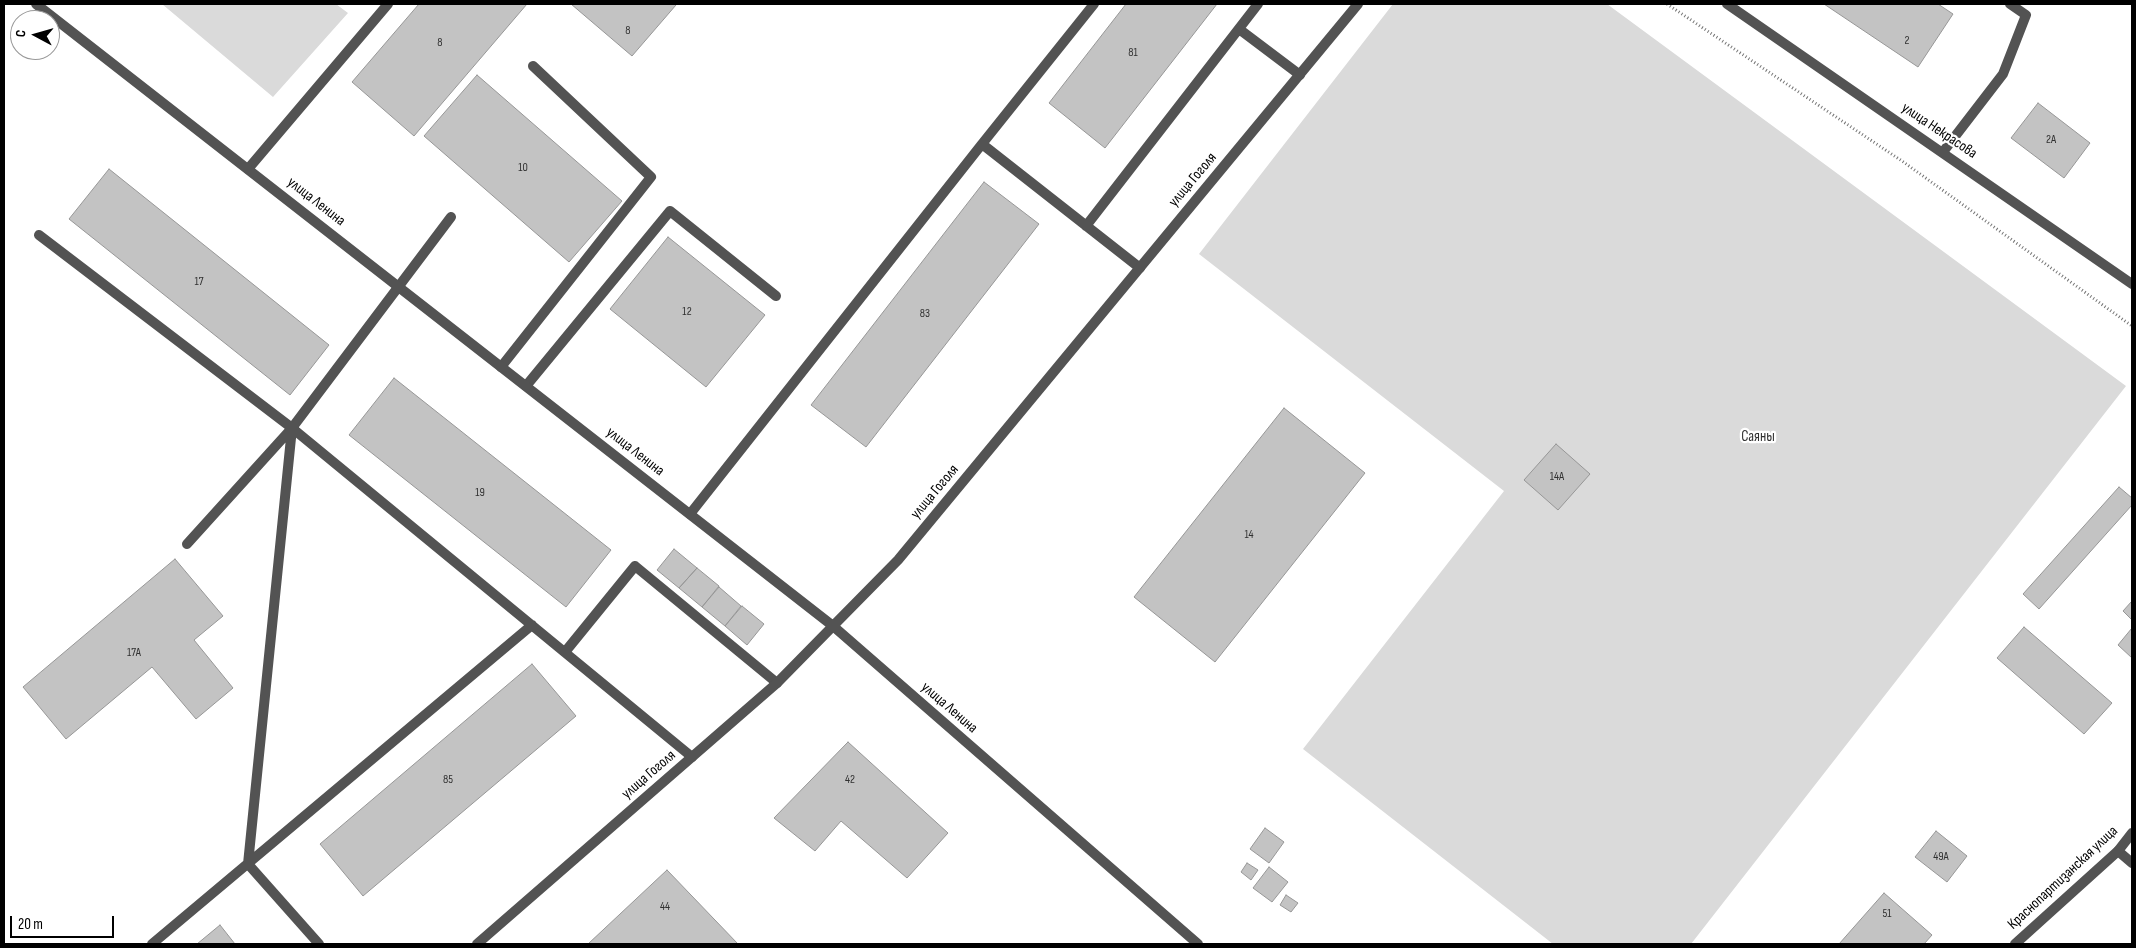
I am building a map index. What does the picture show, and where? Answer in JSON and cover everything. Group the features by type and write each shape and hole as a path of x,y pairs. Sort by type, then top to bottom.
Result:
{"street":[{"name":"улица Ленина","path":"36,4 833,626 1198,944"},
{"path":"248,169 388,4"},
{"path":"690,514 1094,4"},
{"path":"1086,226 1258,4"},
{"name":"улица Гоголя","path":"477,944 777,683 898,560 1358,4"},
{"name":"улица Некрасова","path":"1727,4 2132,284"},
{"path":"1943,152 2003,74 2026,15 2010,4"},
{"path":"1239,29 1300,74"},
{"path":"501,367 651,177 533,66"},
{"path":"982,144 1140,268"},
{"path":"526,386 670,211 776,296"},
{"path":"187,544 292,428 451,217"},
{"path":"39,234 292,428 692,757"},
{"path":"292,428 248,864 319,944"},
{"path":"565,652 635,566 777,683"},
{"path":"152,944 532,625"},
{"name":"Краснопартизанская улица","path":"2015,944 2118,851 2132,833"},
{"path":"2118,851 2132,863"}],"path":[{"path":"1667,4 1902,161 2132,326"}],"green space":[{"path":"162,4 336,4 348,13 273,97"},
{"name":"Саяны","path":"1393,4 1607,4 2126,386 1691,944 1553,944 1303,749 1504,491 1199,254"}],"building":[{"path":"419,4 527,4 414,136 352,82"},
{"path":"571,4 674,4 676,5 632,56"},
{"path":"1126,4 1217,4 1105,148 1049,103"},
{"path":"1824,4 1938,4 1953,14 1918,67"},
{"path":"477,75 622,201 569,262 424,136"},
{"path":"2038,103 2090,143 2064,178 2011,138"},
{"path":"109,169 329,345 290,395 69,219"},
{"path":"984,182 1039,224 866,447 811,405"},
{"path":"668,237 765,315 706,387 610,309"},
{"path":"394,378 611,550 566,607 349,435"},
{"path":"1284,408 1365,473 1215,662 1134,597"},
{"path":"1556,444 1590,474 1558,510 1524,480"},
{"path":"2119,487 2132,498 2132,505 2039,609 2023,594"},
{"path":"674,549 697,568 679,588 657,570"},
{"path":"175,559 223,616 194,640 233,688 196,719 152,667 66,739 23,687"},
{"path":"697,568 719,586 702,607 679,588"},
{"path":"719,587 741,606 725,626 702,607"},
{"path":"2132,601 2132,620 2123,611"},
{"path":"742,606 764,624 747,645 725,626"},
{"path":"2024,627 2112,703 2084,734 1997,658"},
{"path":"2132,628 2132,658 2118,645"},
{"path":"532,664 576,716 363,896 320,844"},
{"path":"848,742 948,833 907,878 841,821 815,851 774,818"},
{"path":"1265,828 1284,842 1269,863 1250,849"},
{"path":"1936,831 1967,856 1947,882 1915,857"},
{"path":"1247,863 1258,870 1251,880 1241,872"},
{"path":"1269,867 1288,882 1272,902 1253,888"},
{"path":"667,870 738,944 588,944"},
{"path":"1884,893 1932,935 1924,944 1839,944"},
{"path":"1286,895 1298,903 1291,912 1280,905"},
{"path":"220,925 235,944 197,944"}]}
